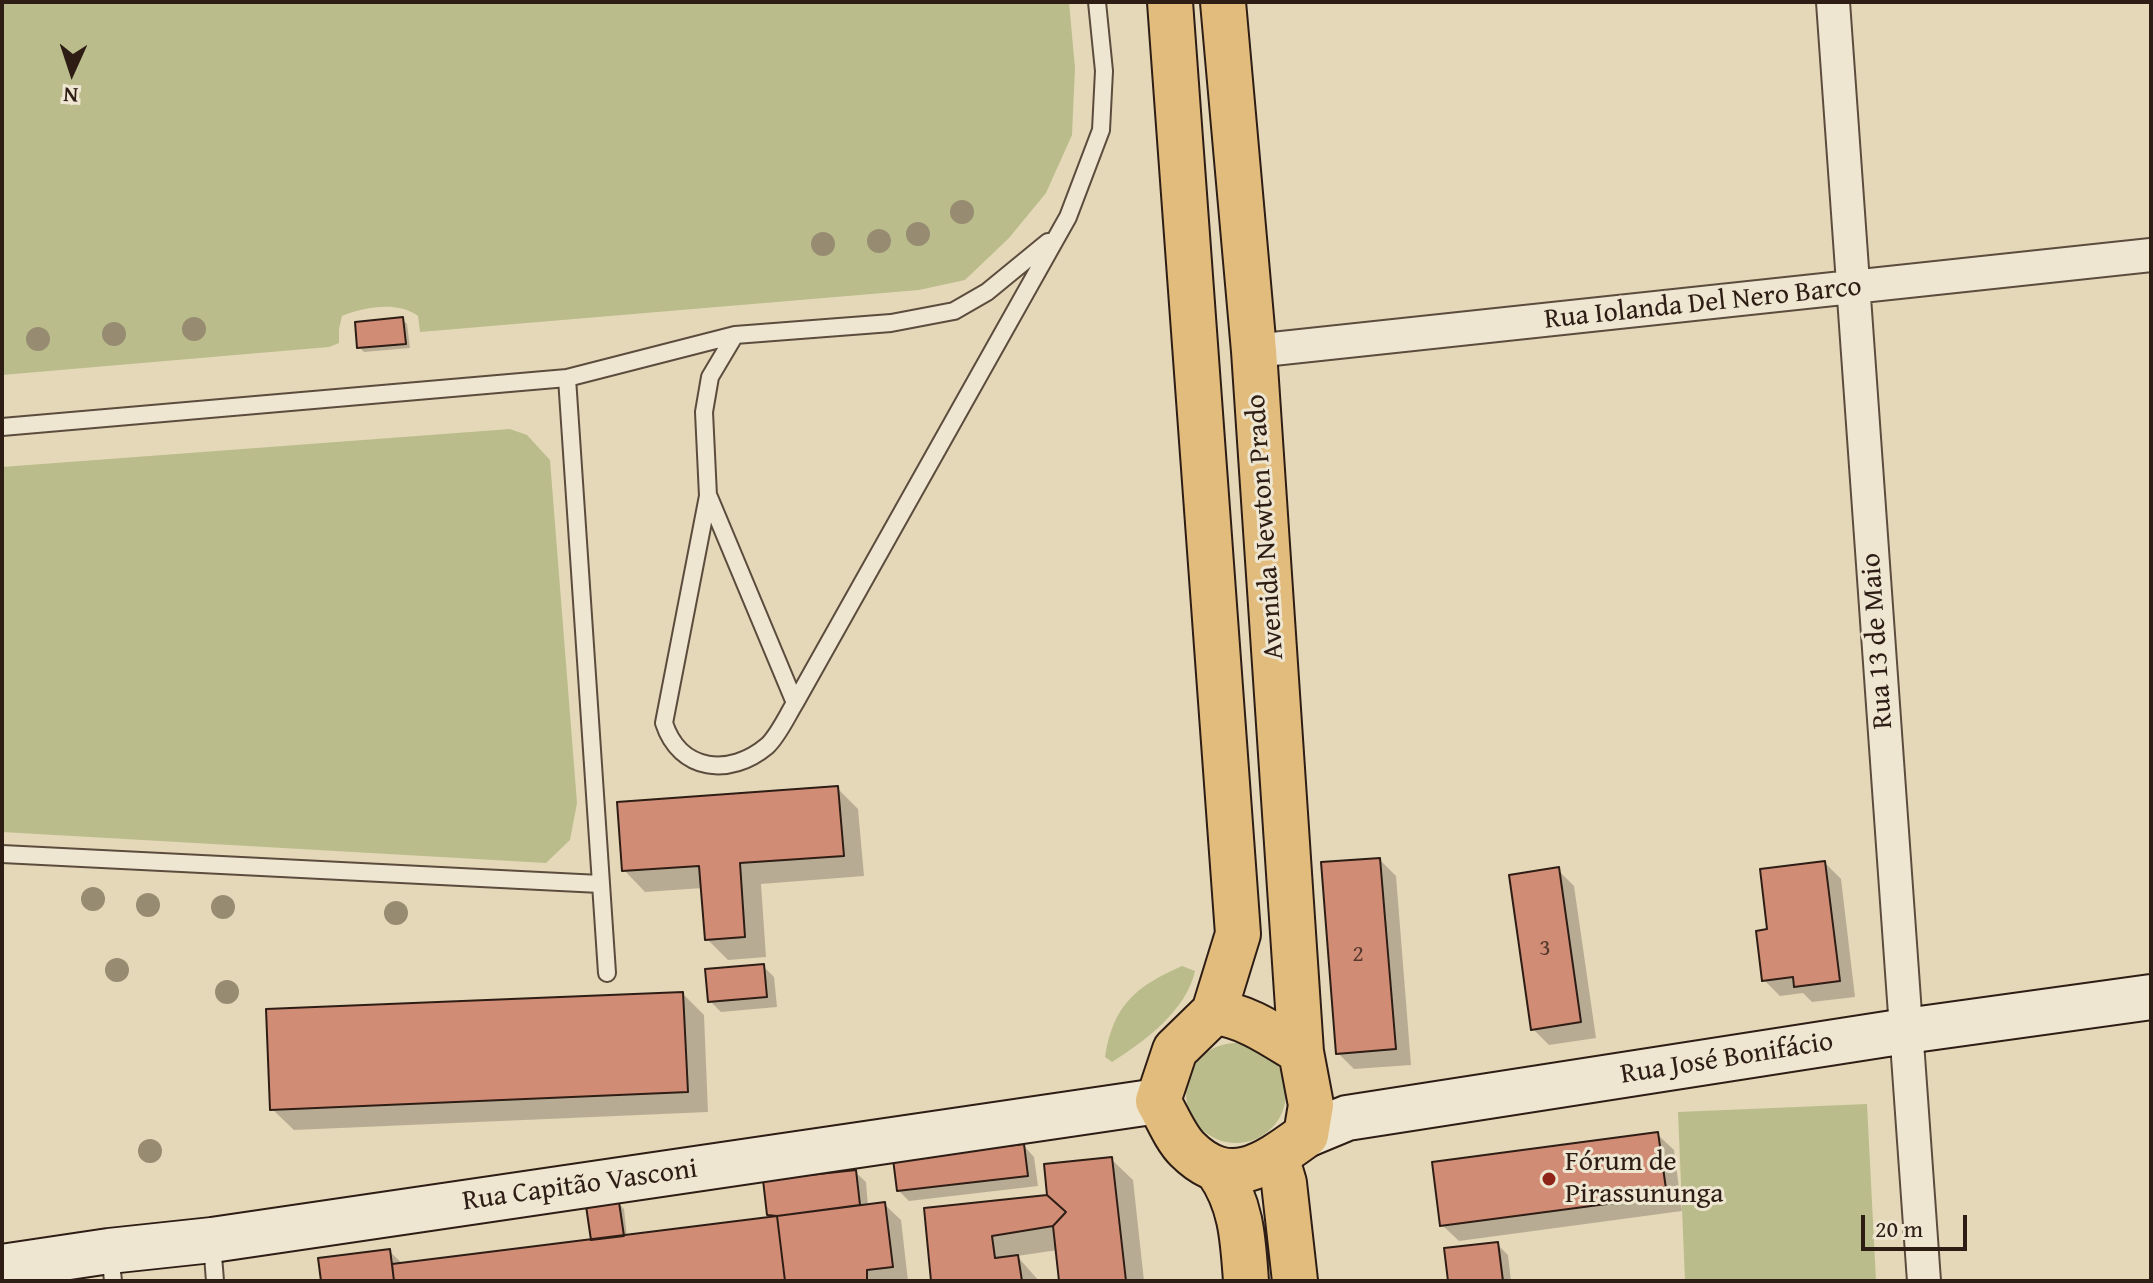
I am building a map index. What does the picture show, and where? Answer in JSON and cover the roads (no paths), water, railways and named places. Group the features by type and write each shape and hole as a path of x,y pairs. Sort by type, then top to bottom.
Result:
{"main road":[{"name":"Avenida Newton Prado","path":"1170,2 1238,934 1214,1012"},
{"name":"Avenida Newton Prado","path":"1223,2 1254,351 1301,1052"},
{"path":"1246,1281 1243,1234 1232,1190 1218,1171 1186,1148 1158,1101 1175,1050 1214,1012 1252,1022 1301,1052 1311,1105 1291,1146 1284,1183 1295,1281"},
{"path":"1218,1171 1248,1171 1291,1146"}],"street":[{"name":"Rua 13 de Maio","path":"1833,2 1924,1281"},
{"name":"Rua Iolanda Del Nero Barco","path":"1254,351 2151,255"},
{"name":"Rua José Bonifácio","path":"1291,1146 1347,1118 1906,1031 2151,997"},
{"name":"Rua Capitão Vasconi","path":"2,1267 213,1261 1158,1101"}],"lane":[{"path":"735,335 710,377 704,412 708,496 664,723 670,741 685,757 706,765 729,764 768,745 795,703 1055,235 1068,217 1101,130 1104,71 1097,2"},
{"path":"2,427 567,378 735,335 891,323 954,311 987,292 1055,235"},
{"path":"567,378 607,973"},
{"path":"708,496 795,703"},
{"path":"2,854 600,884"}],"place":[{"name":"Fórum de Pirassununga","path":"1549,1179"}]}
